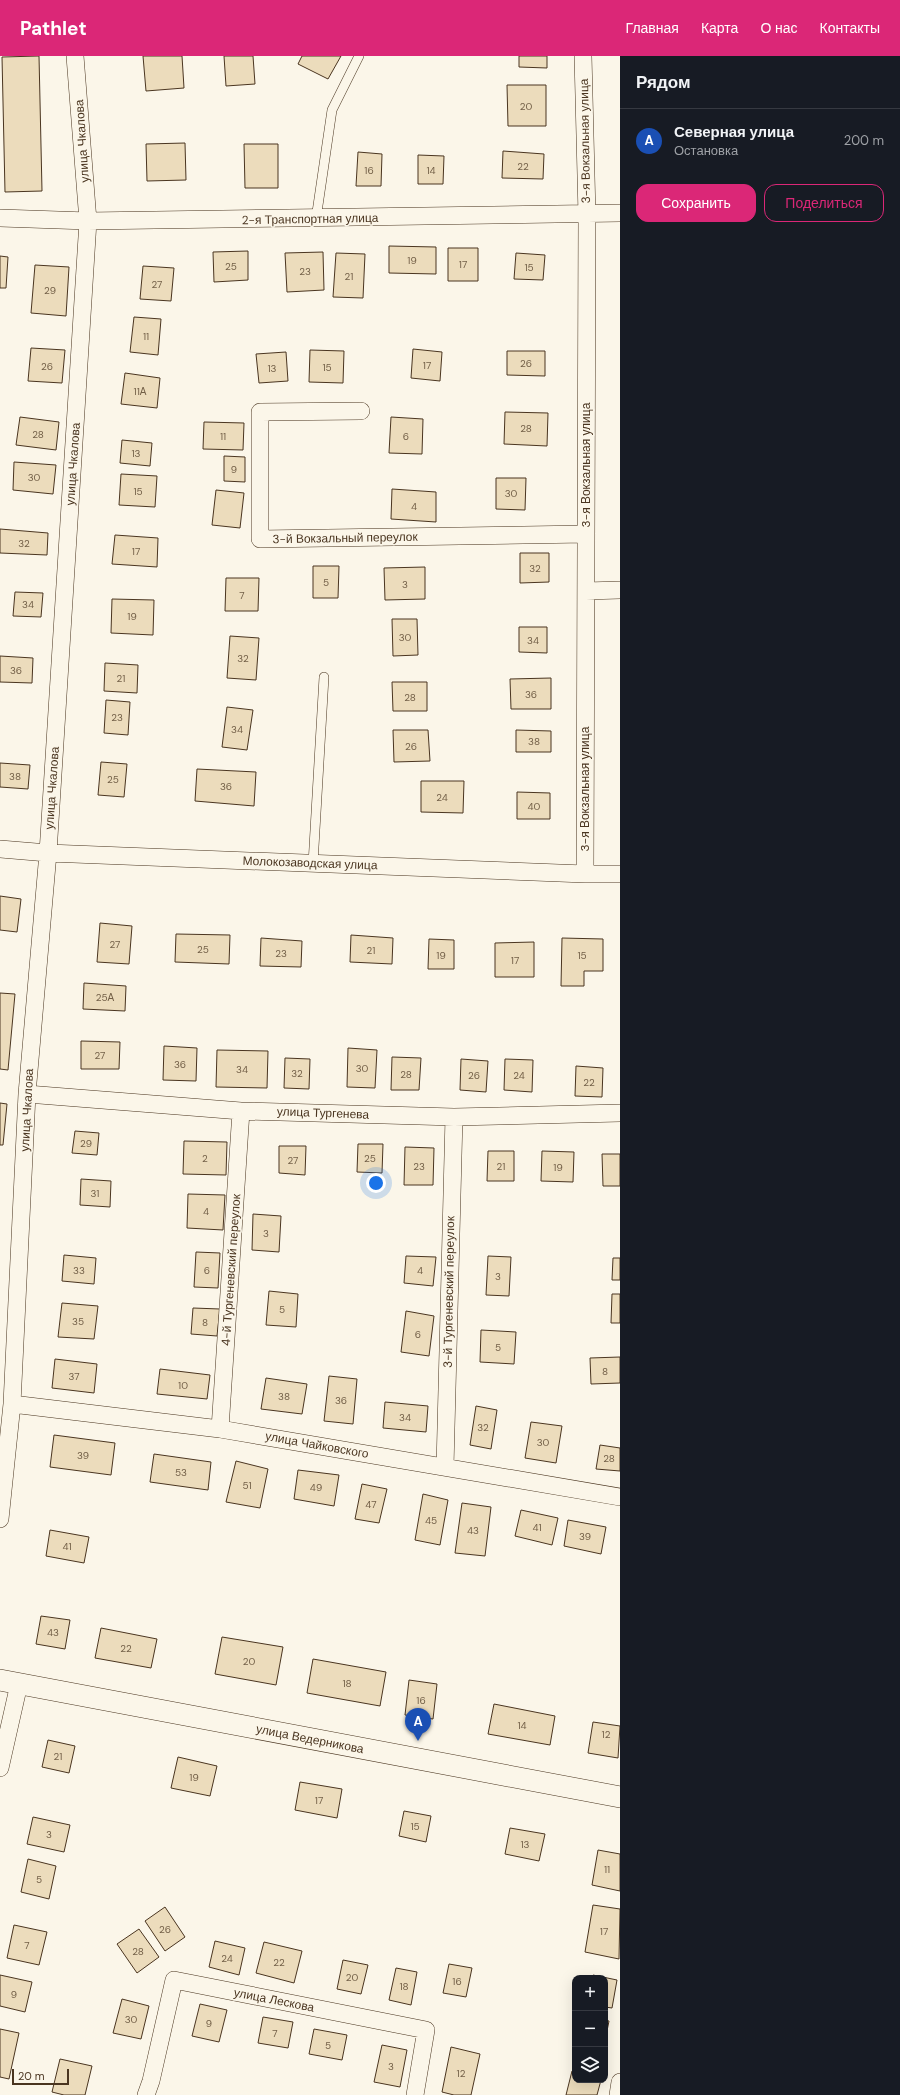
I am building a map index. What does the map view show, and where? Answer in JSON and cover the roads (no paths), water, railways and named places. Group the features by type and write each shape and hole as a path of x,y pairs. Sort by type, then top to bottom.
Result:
{"street":[{"name":"улица Чкалова","path":"0,1519 12,1404 27,1094 48,853 88,221 75,56"},
{"name":"3-я Вокзальная улица","path":"583,56 587,215 585,874"},
{"name":"2-я Транспортная улица","path":"0,218 88,221 587,215 620,213"},
{"name":"3-й Вокзальный переулок","path":"361,411 260,412 260,539 586,534"},
{"path":"586,591 620,590"},
{"name":"Молокозаводская улица","path":"0,849 48,853 313,864 620,874"},
{"name":"улица Тургенева","path":"27,1094 241,1111 454,1117 620,1113"},
{"name":"4-й Тургеневский переулок","path":"220,1429 241,1111"},
{"name":"3-й Тургеневский переулок","path":"445,1467 454,1117"},
{"name":"улица Чайковского","path":"12,1404 220,1429 620,1497"},
{"path":"0,1768 9,1682"},
{"name":"улица Ведерникова","path":"9,1682 620,1797"},
{"name":"улица Лескова","path":"146,2095 151,2081 174,1980 426,2030 415,2095"},
{"path":"618,2095 620,2082"}],"lane":[{"path":"316,219 332,110 359,56"},
{"path":"313,864 324,677"}],"place":[{"name":"Северная улица","path":"418,1741"}]}
